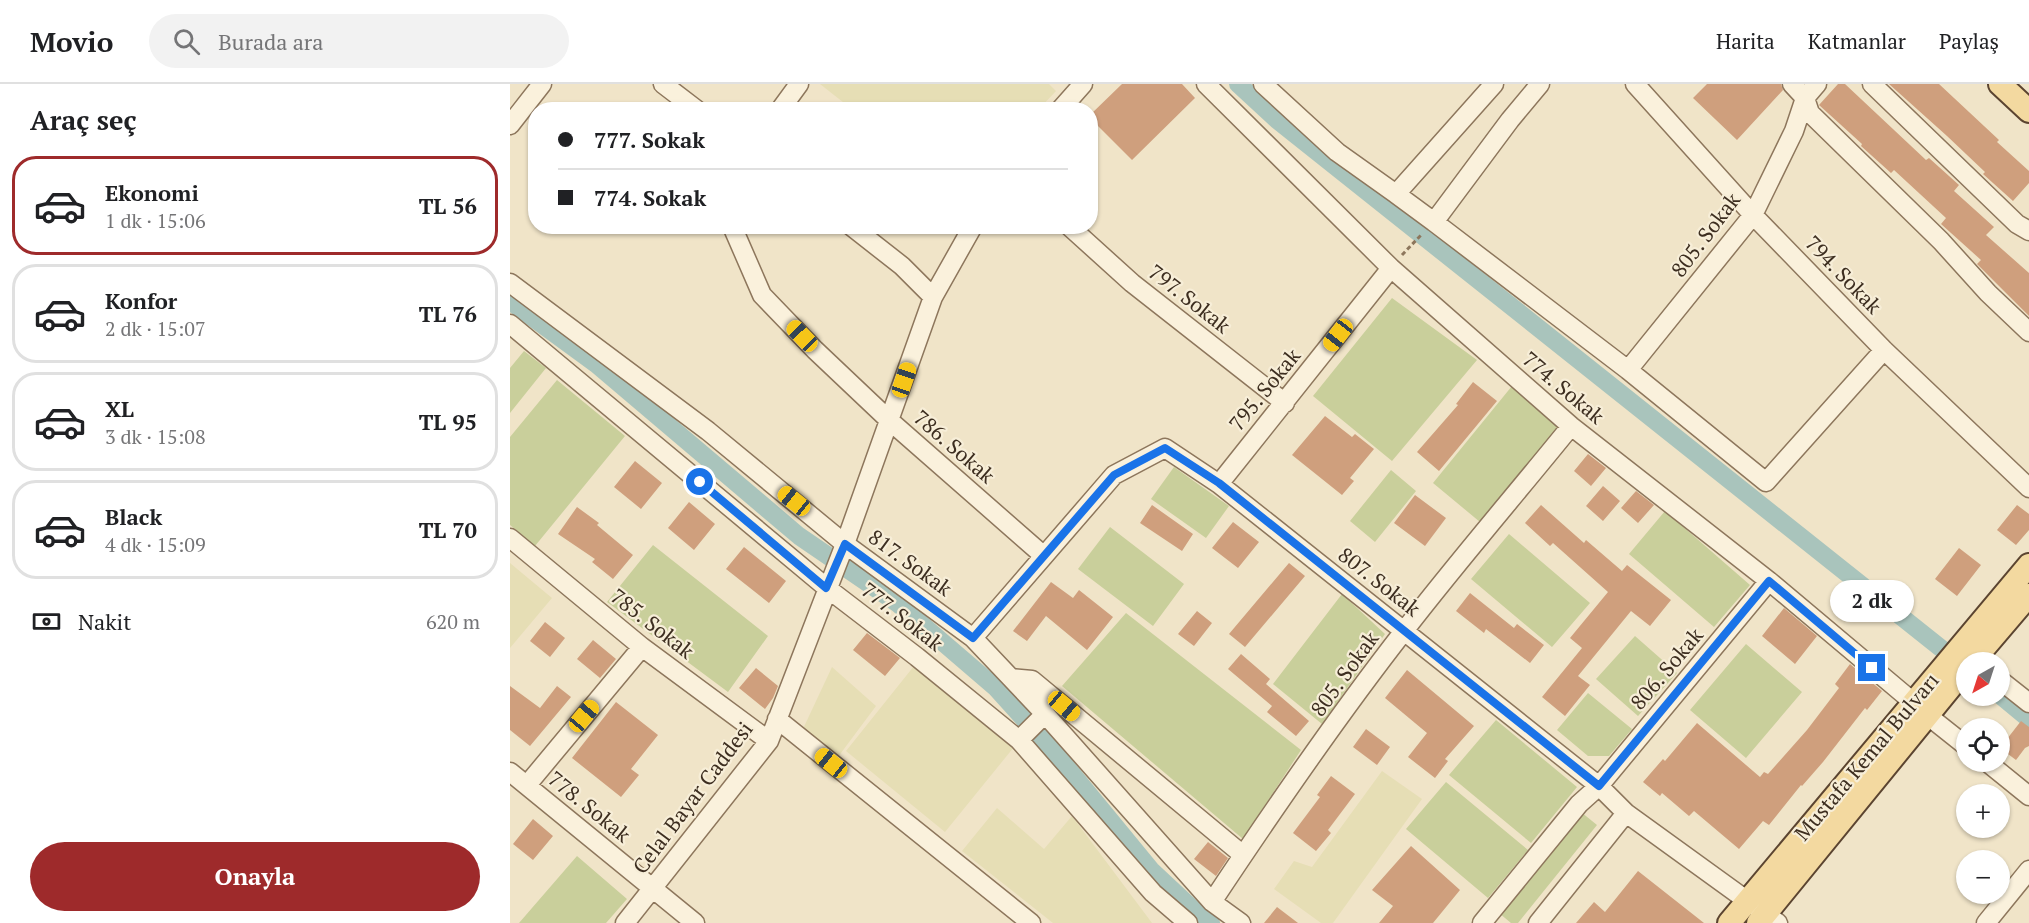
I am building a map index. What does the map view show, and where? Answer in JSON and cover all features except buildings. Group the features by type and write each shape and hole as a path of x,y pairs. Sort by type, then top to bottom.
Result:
{"main road":[{"path":"2000,84 2029,111"},
{"name":"Mustafa Kemal Bulvarı","path":"1972,652 2029,565"},
{"name":"Mustafa Kemal Bulvarı","path":"1975,652 2029,595"},
{"name":"Mustafa Kemal Bulvarı","path":"1729,923 1747,900 1956,671"},
{"name":"Mustafa Kemal Bulvarı","path":"1767,920 1920,709"}],"street":[{"path":"510,125 542,84"},
{"path":"663,84 687,102"},
{"path":"786,102 799,84"},
{"path":"1067,102 1083,84"},
{"name":"774. Sokak","path":"1206,84 1394,265 1571,426 1769,581 1956,738"},
{"path":"1263,84 1337,152 1395,194 1430,226 1628,370 1766,482 1884,350"},
{"path":"1395,194 1494,84"},
{"path":"1430,226 1540,84"},
{"name":"794. Sokak","path":"1635,84 1753,215 1884,350 2029,488"},
{"path":"1792,84 1805,98 1810,113 1941,241 1988,293 2029,332"},
{"name":"805. Sokak","path":"1628,370 1753,215 1794,131 1805,98 1817,84"},
{"path":"1872,84 2023,227 2029,244"},
{"name":"786. Sokak","path":"735,234 762,295 815,350 890,421 1044,556"},
{"path":"861,234 902,266 933,297"},
{"name":"Celal Bayar Caddesi","path":"625,923 769,741 826,588 845,544 933,297 968,234"},
{"name":"797. Sokak","path":"1078,234 1132,283 1285,403"},
{"name":"795. Sokak","path":"1219,483 1394,265"},
{"name":"817. Sokak","path":"510,283 708,431 845,544 973,638 1046,714 1212,902 1241,923"},
{"name":"777. Sokak","path":"513,332 826,588 917,657 1020,740 1152,894 1188,923"},
{"name":"805. Sokak","path":"1212,902 1243,855 1404,631 1571,426"},
{"name":"807. Sokak","path":"973,638 1114,475 1165,448 1219,483 1599,786 1626,813 1747,900 1767,920"},
{"name":"785. Sokak","path":"510,538 642,647 769,741"},
{"name":"806. Sokak","path":"1482,923 1579,804 1599,786 1769,581"},
{"path":"527,785 642,647"},
{"path":"1011,678 1032,680 1243,855"},
{"path":"2010,688 2029,703"},
{"path":"1020,740 1046,714"},
{"path":"777,719 1031,923"},
{"name":"778. Sokak","path":"510,772 695,923"},
{"path":"1999,772 2029,796"},
{"path":"1538,923 1626,813"},
{"path":"1986,923 2029,870"}],"path":[{"path":"1394,265 1430,226"}],"shaded area":[{"path":"820,84 1049,84 1056,91 1046,102 843,102"},
{"path":"510,563 552,598 510,648"},
{"path":"914,666 1014,747 945,832 846,751"},
{"path":"832,667 876,706 838,757 802,731"},
{"path":"1382,771 1422,799 1333,923 1321,923 1274,889 1294,861 1312,867"},
{"path":"997,808 1044,849 1072,816 1152,923 1053,923 962,851"}],"green space":[{"path":"1392,298 1477,360 1392,461 1313,396"},
{"path":"524,351 546,368 510,413 510,368"},
{"path":"557,380 625,436 535,546 510,525 510,437"},
{"path":"1512,386 1560,425 1480,522 1433,483"},
{"path":"1174,467 1229,506 1206,538 1151,499"},
{"path":"1391,470 1416,491 1375,542 1350,521"},
{"path":"1665,511 1750,585 1714,627 1629,554"},
{"path":"1110,527 1184,584 1153,626 1078,569"},
{"path":"1509,534 1590,603 1552,647 1471,579"},
{"path":"653,545 768,636 728,692 607,602"},
{"path":"1342,594 1385,634 1322,724 1273,684"},
{"path":"1126,613 1301,750 1243,839 1062,686"},
{"path":"1635,636 1677,673 1638,716 1596,679"},
{"path":"1746,644 1802,692 1746,758 1690,710"},
{"path":"1588,693 1632,729 1609,756 1588,756 1557,730"},
{"path":"1496,720 1577,787 1531,843 1449,775"},
{"path":"1446,782 1528,850 1488,898 1406,829"},
{"path":"1581,812 1597,825 1518,923 1511,923 1499,913"},
{"path":"577,856 627,899 606,923 519,923"}],"waterway":[{"path":"1238,84 1277,120 1956,660"},
{"path":"510,301 596,364 799,536 897,603 996,688 1055,753 1151,870 1211,923"},
{"path":"2010,703 2029,719"}],"route":[{"path":"700,482 826,588 845,544 973,638 1114,475 1165,448 1219,483 1599,786 1769,581 1872,668"}]}
